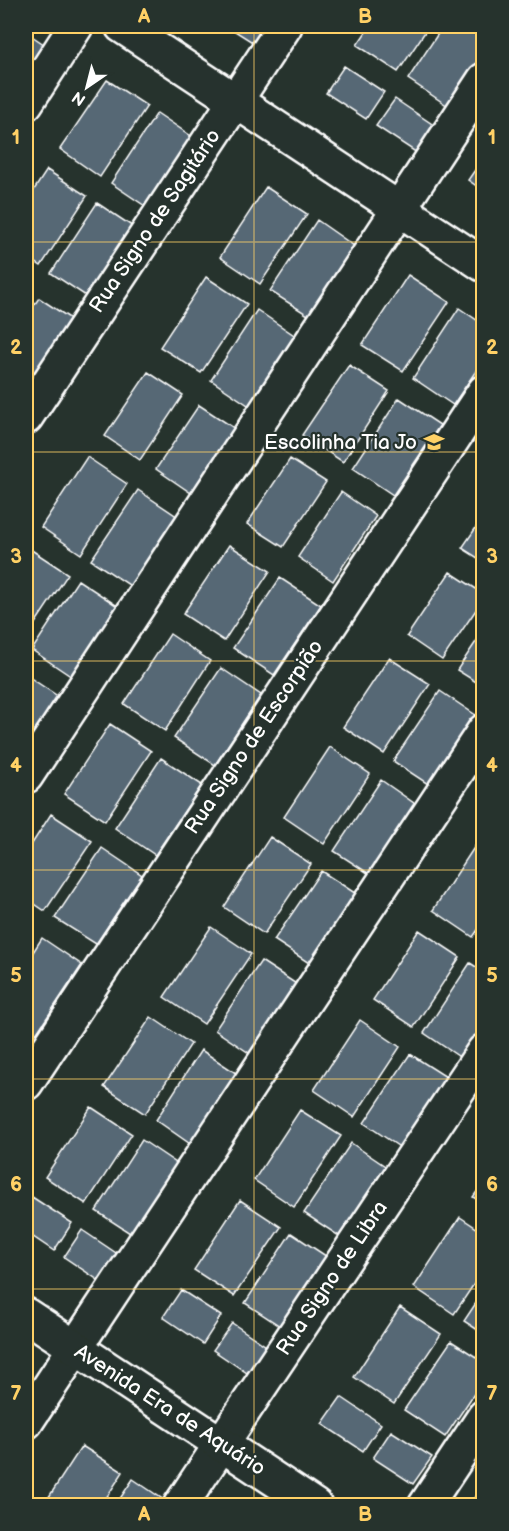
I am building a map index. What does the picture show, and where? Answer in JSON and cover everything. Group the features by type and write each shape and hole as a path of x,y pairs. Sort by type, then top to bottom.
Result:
{"street":[{"path":"26,103 76,26"},
{"path":"122,26 483,265"},
{"name":"Rua Signo de Sagitário","path":"26,417 285,26"},
{"path":"26,776 483,80"},
{"name":"Rua Signo de Escorpião","path":"26,1083 483,392"},
{"path":"26,1422 483,730"},
{"name":"Rua Signo de Libra","path":"180,1506 483,1051"},
{"name":"Avenida Era de Aquário","path":"26,1315 315,1506"},
{"path":"425,1506 483,1416"}],"building":[{"path":"227,26 270,26 257,45"},
{"path":"370,26 429,26 398,72 357,45"},
{"path":"443,26 480,26 484,28 484,52 448,106 408,79"},
{"path":"26,32 48,47 26,82"},
{"path":"344,66 384,92 366,119 326,93"},
{"path":"107,80 147,106 100,177 60,149"},
{"path":"395,99 435,126 417,153 376,126"},
{"path":"157,113 197,140 151,210 111,183"},
{"path":"484,157 484,191 468,180"},
{"path":"47,170 87,196 41,266 26,256 26,202"},
{"path":"266,187 307,214 260,284 220,257"},
{"path":"97,203 138,230 92,300 51,273"},
{"path":"317,220 357,248 311,317 270,291"},
{"path":"408,275 449,302 403,371 362,345"},
{"path":"206,277 247,304 201,373 160,347"},
{"path":"39,298 74,321 31,386 26,382 26,317"},
{"path":"459,308 484,325 484,359 453,405 413,378"},
{"path":"257,310 297,337 251,407 211,380"},
{"path":"349,365 389,391 343,462 302,435"},
{"path":"148,372 183,395 140,460 105,436"},
{"path":"399,398 440,425 393,495 353,468"},
{"path":"199,405 234,428 191,493 156,469"},
{"path":"87,457 127,484 81,554 41,527"},
{"path":"290,459 326,482 283,547 247,524"},
{"path":"138,490 178,517 132,587 91,560"},
{"path":"341,492 376,516 333,581 298,557"},
{"path":"484,516 484,562 462,548"},
{"path":"229,545 270,571 224,641 183,614"},
{"path":"27,547 68,574 26,637 26,550"},
{"path":"450,572 484,594 484,598 442,660 407,636"},
{"path":"280,578 321,605 274,675 233,648"},
{"path":"78,580 119,607 72,677 32,650"},
{"path":"484,630 484,687 457,670"},
{"path":"170,634 210,661 165,731 124,704"},
{"path":"389,658 430,684 384,754 343,727"},
{"path":"221,668 261,695 215,765 174,738"},
{"path":"26,675 59,697 26,748"},
{"path":"440,691 480,718 434,788 393,761"},
{"path":"110,724 151,751 105,821 64,794"},
{"path":"330,747 370,774 324,844 284,817"},
{"path":"161,758 202,785 155,855 115,828"},
{"path":"381,780 421,808 374,877 334,851"},
{"path":"51,814 92,841 45,911 26,898 26,853"},
{"path":"270,837 311,864 264,934 224,907"},
{"path":"479,840 484,843 484,921 473,937 433,910"},
{"path":"102,848 142,875 96,944 55,918"},
{"path":"321,871 361,897 315,967 274,940"},
{"path":"211,927 251,954 204,1024 164,997"},
{"path":"419,930 460,957 414,1027 373,1000"},
{"path":"42,938 82,965 36,1034 26,1027 26,963"},
{"path":"261,961 301,987 255,1057 215,1030"},
{"path":"470,963 484,972 484,1031 464,1060 424,1033"},
{"path":"151,1017 191,1044 145,1114 104,1087"},
{"path":"360,1020 400,1047 354,1117 314,1090"},
{"path":"201,1050 242,1077 196,1148 156,1120"},
{"path":"410,1054 451,1080 404,1150 364,1123"},
{"path":"91,1107 132,1134 86,1204 45,1177"},
{"path":"300,1110 341,1136 294,1207 254,1180"},
{"path":"142,1140 182,1167 136,1237 96,1211"},
{"path":"351,1143 391,1170 345,1240 304,1213"},
{"path":"484,1182 484,1204 473,1197"},
{"path":"32,1197 72,1223 54,1251 26,1232 26,1206"},
{"path":"240,1200 281,1227 234,1296 194,1270"},
{"path":"460,1217 484,1233 484,1269 454,1314 414,1287"},
{"path":"82,1230 122,1257 104,1284 64,1257"},
{"path":"291,1233 332,1260 286,1330 245,1303"},
{"path":"181,1290 221,1316 203,1344 163,1317"},
{"path":"484,1291 484,1334 464,1321"},
{"path":"400,1307 441,1334 394,1404 354,1377"},
{"path":"232,1323 272,1350 253,1377 213,1350"},
{"path":"451,1341 484,1362 484,1379 445,1437 404,1410"},
{"path":"341,1397 381,1424 363,1451 322,1424"},
{"path":"391,1431 432,1457 413,1484 373,1458"},
{"path":"82,1446 123,1472 101,1506 43,1506"},
{"path":"133,1479 173,1506 115,1506"},
{"path":"483,1484 484,1506 469,1506"}],"place":[{"name":"Escolinha Tia Jo","path":"434,442"}]}
